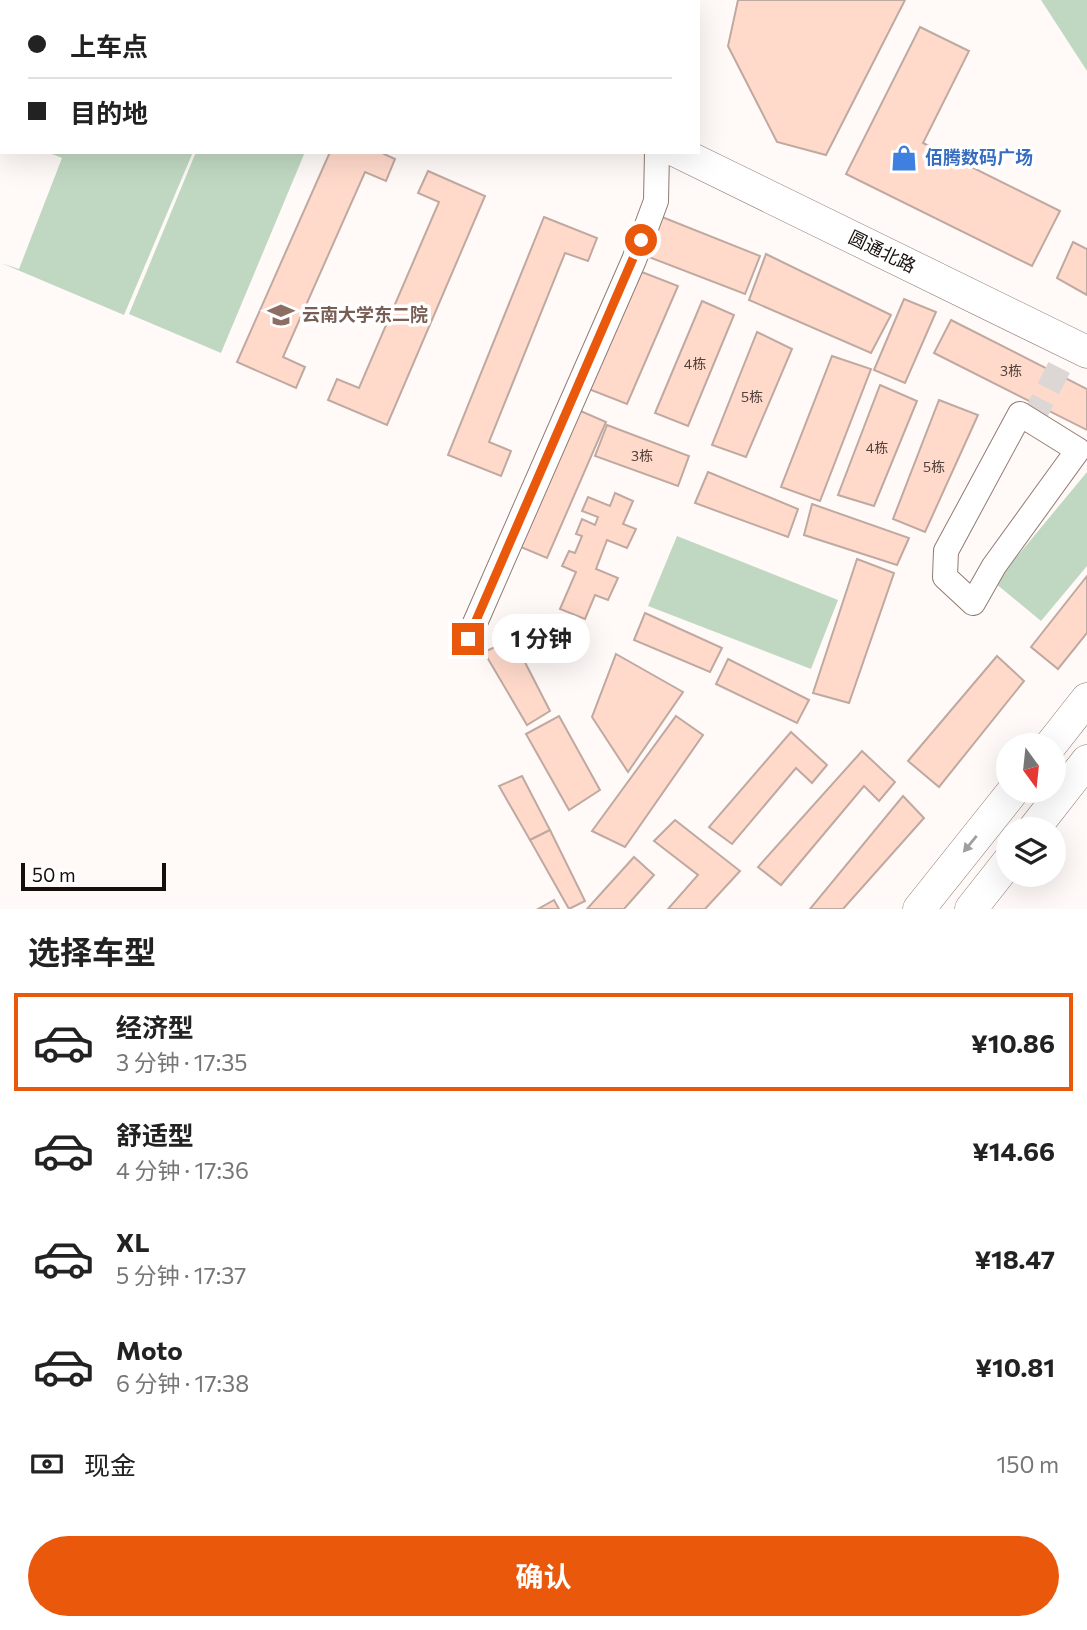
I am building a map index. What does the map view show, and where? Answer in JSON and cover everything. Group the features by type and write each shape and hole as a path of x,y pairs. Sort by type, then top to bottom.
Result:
{"main road":[{"name":"圆通北路","path":"682,154 1074,352"},
{"path":"1060,733 1087,699"},
{"path":"1043,817 1087,761"},
{"path":"919,909 1003,803"},
{"path":"971,909 996,877"}],"street":[{"path":"468,639 634,260 656,201 657,154"},
{"path":"975,458 1016,422 1020,414 1078,450 994,566 973,603 945,577 946,551 1016,422"}],"green space":[{"path":"1041,0 1087,0 1087,71"},
{"path":"52,154 192,154 124,315 1,263 19,269 62,158"},
{"path":"195,154 304,154 221,353 129,314"},
{"path":"1087,472 1087,566 1041,621 995,583"},
{"path":"677,536 838,600 811,669 648,606"}],"building":[{"path":"738,0 905,0 826,155 777,142 728,46"},
{"name":"佰腾数码广场","path":"920,27 969,51 923,143 1060,211 1032,266 846,174"},
{"path":"329,154 384,154 395,159 386,181 365,172 283,357 305,367 296,388 237,362"},
{"path":"428,171 485,196 387,425 328,400 337,379 359,388 439,202 418,193"},
{"path":"642,209 760,256 745,294 628,249"},
{"path":"544,217 597,238 588,261 565,253 489,442 511,451 501,476 448,455"},
{"path":"1073,242 1087,249 1087,295 1057,278"},
{"path":"766,254 891,315 871,353 749,300"},
{"path":"634,269 678,286 627,404 586,388"},
{"path":"904,299 936,312 905,383 874,370"},
{"path":"702,301 734,315 688,426 655,413"},
{"path":"951,320 1087,389 1087,430 934,353"},
{"path":"757,332 792,349 746,457 712,445"},
{"path":"832,356 871,369 820,501 781,487"},
{"path":"880,385 917,401 874,506 838,495"},
{"path":"939,400 978,415 925,532 893,519"},
{"path":"576,409 606,422 547,558 516,545"},
{"path":"607,425 689,456 678,486 595,456"},
{"path":"708,472 798,509 788,537 695,503"},
{"path":"615,493 633,501 623,524 636,529 627,548 607,540 596,569 618,578 608,600 595,595 585,619 560,609 576,572 562,566 569,551 575,553 582,536 576,534 582,519 595,525 598,517 582,511 588,497 610,506"},
{"path":"812,504 909,538 897,565 804,535"},
{"path":"857,559 894,573 849,703 813,693"},
{"path":"1087,576 1087,633 1058,669 1031,647"},
{"path":"645,613 722,648 710,672 634,640"},
{"path":"513,639 550,711 527,725 484,652"},
{"path":"616,654 683,692 628,772 592,717"},
{"path":"997,656 1024,681 939,787 908,761"},
{"path":"728,659 809,700 797,723 716,684"},
{"path":"559,716 600,790 569,810 526,734"},
{"path":"676,716 703,735 625,847 592,831"},
{"path":"791,732 827,765 812,783 796,768 732,844 709,827"},
{"path":"862,751 895,782 879,801 864,786 781,885 758,867"},
{"path":"522,776 550,830 530,840 499,786"},
{"path":"903,796 924,818 843,909 810,909"},
{"path":"675,820 740,871 705,909 668,909 698,875 654,841"},
{"path":"550,830 585,901 569,909 530,840"},
{"path":"634,857 654,875 624,909 587,909"},
{"path":"554,900 559,909 538,909"}],"tunnel":[{"path":"1032,421 1064,358"}],"place":[{"name":"佰腾数码广场","path":"904,158"},
{"name":"云南大学东二院","path":"281,315"}],"route":[{"path":"468,639 641,240"}]}
